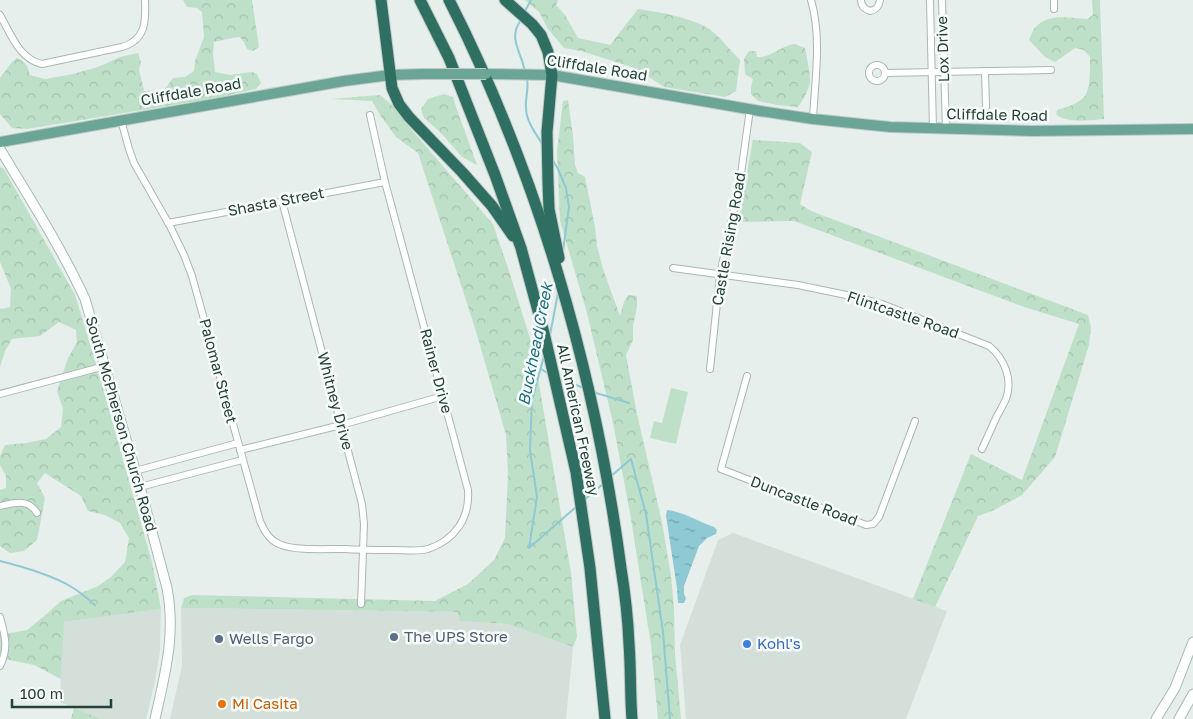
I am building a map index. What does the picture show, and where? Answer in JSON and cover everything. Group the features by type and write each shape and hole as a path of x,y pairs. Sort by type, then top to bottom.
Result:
{"highway":[{"path":"381,0 392,88 399,104 492,206 521,248"},
{"name":"All American Freeway","path":"420,0 449,58 495,175 521,248 544,333 576,472 590,568 605,719"},
{"name":"All American Freeway","path":"449,0 475,52 537,210 570,316 585,374 608,483 622,570 629,644 632,719"},
{"path":"505,0 532,24 541,35 548,52 552,75 547,132 549,209 570,316"},
{"path":"629,644 639,719"}],"main road":[{"name":"Cliffdale Road","path":"0,142 316,86 390,75 423,74 552,75 813,119 890,127 1032,131 1193,129"},
{"name":"South McPherson Church Road","path":"0,149 76,279 88,307 140,487 170,602 171,624 168,660 155,719"},
{"path":"1156,719 1175,688 1193,642"},
{"path":"1179,719 1193,694"}],"street":[{"path":"0,15 22,53 33,61 42,64 130,44 140,35 144,27 145,0"},
{"path":"811,0 815,15 817,42 813,119"},
{"path":"861,0 864,8 870,11 876,9 881,0"},
{"name":"Lox Drive","path":"930,0 933,129"},
{"name":"Lox Drive","path":"942,0 946,129"},
{"path":"1054,0 1054,9"},
{"path":"885,73 1051,70"},
{"path":"985,71 986,107"},
{"name":"Castle Rising Road","path":"710,369 720,274 740,181 750,109"},
{"name":"Rainer Drive","path":"363,550 418,551 428,549 452,535 463,521 468,504 468,490 385,182 370,114"},
{"name":"Palomar Street","path":"121,120 134,163 168,223 192,276 242,460 263,529 272,540 288,547 363,550"},
{"name":"Shasta Street","path":"168,223 385,182"},
{"name":"Whitney Drive","path":"282,201 362,504 364,524 361,604"},
{"name":"Flintcastle Road","path":"673,268 798,285 856,297 882,304 990,346 997,352 1006,368 1008,390 1005,402 982,449"},
{"path":"0,394 105,366"},
{"name":"Duncastle Road","path":"747,376 721,470 866,525 873,524 879,517 915,420"},
{"path":"135,471 341,425 443,396"},
{"path":"140,487 242,460"},
{"path":"0,506 22,503 32,506 36,513"},
{"path":"0,617 6,642 5,655 0,666"}],"shaded area":[{"path":"733,533 947,611 906,719 686,719 680,645 718,540"},
{"path":"181,608 457,612 460,621 507,624 573,647 566,719 170,719 182,666"},
{"path":"161,609 160,651 146,719 99,719 60,702 63,622"}],"green space":[{"path":"183,0 252,0 259,47 253,51 247,49 240,37 232,38 214,42 213,54 215,72 230,75 252,72 257,74 261,83 256,89 215,98 27,129 12,128 0,114 0,78 17,58 23,61 30,75 45,79 73,74 98,67 120,57 138,53 141,62 139,69 144,91 164,90 173,78 185,77 194,71 195,61 204,37 202,12 197,8 187,7"},
{"path":"525,0 558,0 556,5 565,15 578,38 610,45 638,9 693,21 709,29 740,60 736,91 725,97 664,87 635,68 581,51 564,48 548,29 539,12"},
{"path":"1092,0 1100,0 1104,119 1079,121 1066,119 1056,114 1057,110 1076,103 1085,96 1089,82 1090,57 1084,50 1075,48 1055,62 1045,57 1029,40 1034,29 1045,20 1059,17 1087,19 1093,15"},
{"path":"795,44 805,48 810,77 806,95 798,107 758,101 751,94 753,79 745,74 744,59 749,51 756,51 757,57 762,57"},
{"path":"444,94 453,97 477,165 462,157 439,131 424,118 421,109 428,99"},
{"path":"380,95 392,105 493,224 533,348 571,573 577,637 573,647 507,624 460,621 457,612 181,608 184,598 192,595 435,601 468,584 494,560 505,538 508,474 506,435 475,328 418,153 396,137 372,101 331,99"},
{"path":"568,100 575,165 578,173 585,177 597,246 620,316 628,295 637,296 633,340 626,355 637,414 662,522 671,576 681,719 658,719 651,645 630,513 613,423 587,313 560,221 557,151 563,101"},
{"path":"753,140 800,143 812,152 800,204 811,211 1088,315 1091,327 1089,345 1055,457 1022,495 992,511 978,516 935,607 913,599 971,454 1022,480 1079,324 1024,307 794,221 738,222"},
{"path":"0,167 4,169 75,295 152,562 161,609 64,622 61,679 34,665 0,658 0,635 27,630 61,601 98,586 111,577 125,562 129,538 120,523 105,515 88,511 81,496 45,473 37,483 45,498 37,540 24,551 10,553 0,546 0,490 6,488 6,476 0,465 0,456 5,445 46,439 61,427 63,409 57,391 68,358 77,342 76,330 59,322 40,336 12,339 5,351 0,367 0,308 10,307 11,289 0,262"},
{"path":"671,388 688,392 676,444 650,438 654,421 662,423"},
{"path":"74,708 99,718 99,719 71,719"}],"water":[{"path":"667,510 684,514 717,530 716,534 707,538 699,546 684,586 686,598 684,603 678,603 666,516"}],"waterway":[{"name":"Buckhead Creek","path":"525,11 531,0"},
{"name":"Buckhead Creek","path":"521,20 515,33 515,40 525,72"},
{"name":"Buckhead Creek","path":"527,79 526,113 543,145"},
{"name":"Buckhead Creek","path":"552,159 566,188 569,207 563,251"},
{"name":"Buckhead Creek","path":"550,335 558,293"},
{"name":"Buckhead Creek","path":"544,356 532,400 530,450 537,497 529,548 576,507"},
{"path":"541,369 549,374"},
{"path":"558,378 584,388"},
{"path":"593,392 629,403"},
{"name":"Buckhead Creek","path":"610,477 631,459 646,514 663,632 670,719"},
{"name":"Buckhead Creek","path":"584,500 603,484"},
{"path":"0,561 54,578 77,590 95,605"}],"place":[{"name":"The UPS Store","path":"394,637"},
{"name":"Wells Fargo","path":"219,639"},
{"name":"Kohl's","path":"747,644"},
{"name":"Mi Casita","path":"222,704"}]}
